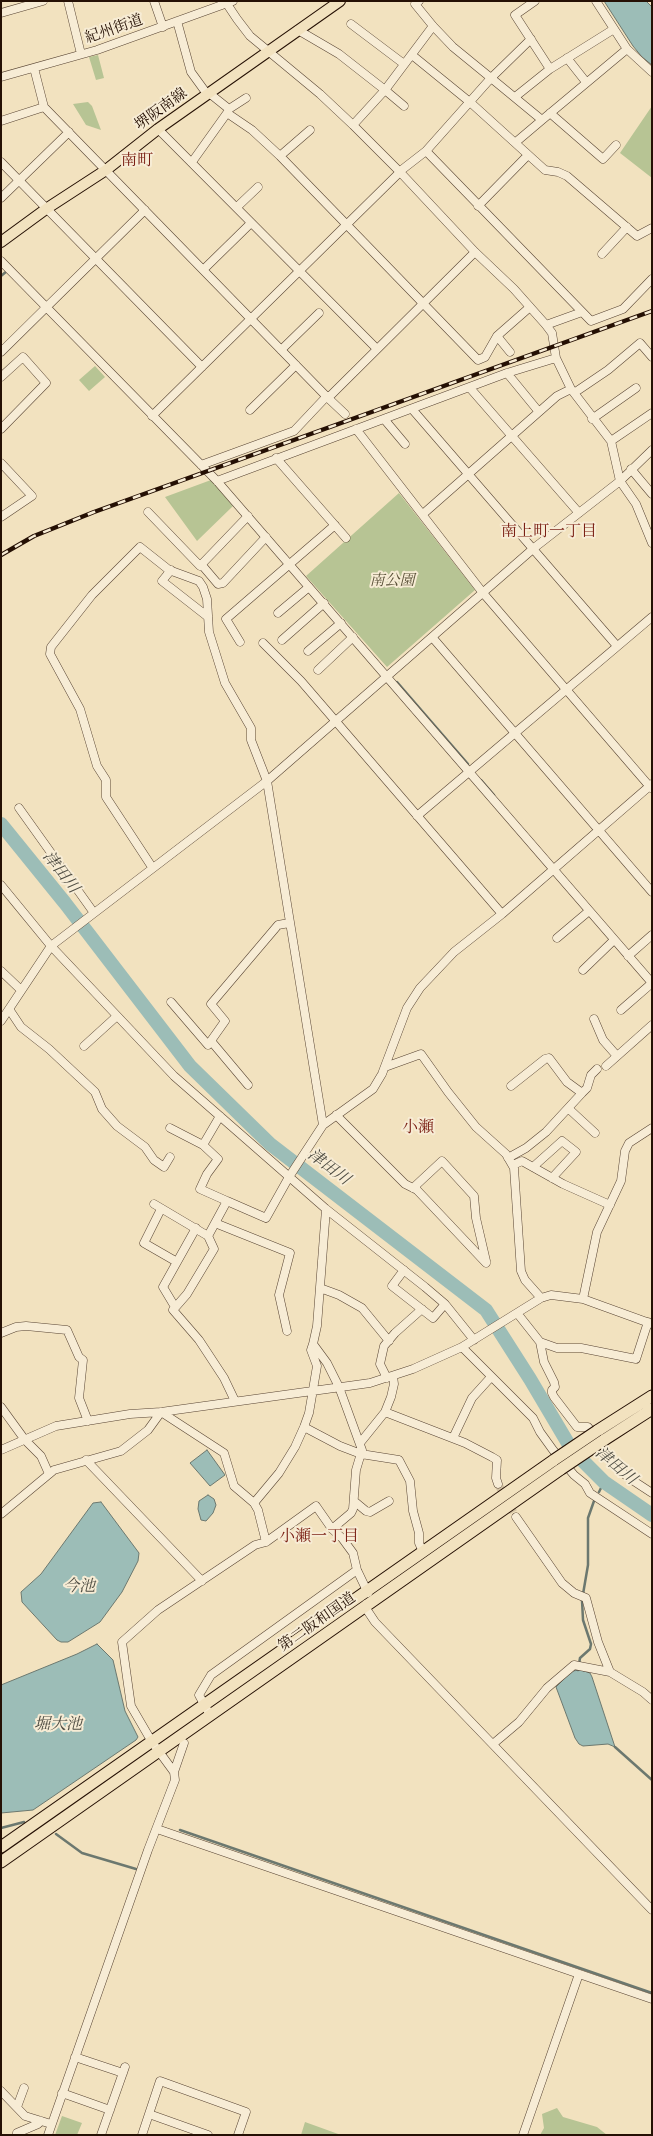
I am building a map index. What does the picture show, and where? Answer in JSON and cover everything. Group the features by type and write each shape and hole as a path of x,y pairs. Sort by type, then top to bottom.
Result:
{"highway":[{"name":"第二阪和国道","path":"1,1847 365,1607 558,1465 597,1431 652,1396"},
{"name":"第二阪和国道","path":"207,1710 368,1590 423,1552 558,1465 604,1440 652,1409"},
{"name":"第二阪和国道","path":"1,1862 155,1746"}],"main road":[{"name":"堺阪南線","path":"1,242 46,209 106,170 158,128 340,1"}],"street":[{"path":"1,14 43,1"},
{"path":"68,1 81,54"},
{"path":"154,1 163,26"},
{"path":"535,1 516,15 550,69"},
{"path":"596,1 626,49 652,72"},
{"path":"228,2 242,27 268,52 280,59 353,125 475,252 514,288 546,325 552,333 556,358 573,391 592,419 611,441 620,481 636,504 652,543"},
{"name":"紀州街道","path":"1,77 81,54 177,22 228,2"},
{"path":"416,2 433,26 453,47 542,120"},
{"path":"177,22 191,72 208,94 280,156 478,360 485,357 497,336 530,307"},
{"path":"351,24 404,64"},
{"path":"353,125 385,90 433,26"},
{"path":"515,97 550,69 614,29"},
{"path":"298,30 339,54 404,106"},
{"path":"152,416 400,172 426,151 492,78 531,39"},
{"path":"516,142 626,49"},
{"path":"412,55 471,102 545,170 567,176 637,236 652,228"},
{"path":"567,58 586,82"},
{"path":"34,68 44,107 345,414"},
{"path":"192,162 228,111 246,98"},
{"path":"1,121 44,107"},
{"path":"550,113 603,159 616,145"},
{"path":"158,128 377,349"},
{"path":"280,156 310,130"},
{"path":"1,198 69,132"},
{"path":"426,151 591,321 623,309 652,279"},
{"path":"478,206 528,155"},
{"path":"1,162 202,367"},
{"path":"237,207 258,187"},
{"path":"1,352 145,210"},
{"path":"203,270 251,223"},
{"path":"602,254 627,227"},
{"path":"201,465 294,430 475,252"},
{"path":"1,262 217,480 652,984 621,1010"},
{"path":"281,350 318,312"},
{"path":"546,325 582,312"},
{"path":"497,336 510,352"},
{"path":"423,514 558,396 573,391 608,370 640,343 651,356"},
{"path":"1,377 23,357 46,383 1,429"},
{"path":"217,480 507,373 556,358"},
{"path":"250,410 296,365"},
{"path":"507,373 540,412"},
{"path":"470,388 579,513"},
{"path":"592,419 636,388"},
{"path":"412,409 617,646"},
{"path":"611,441 652,412"},
{"path":"384,419 405,444"},
{"path":"170,1128 203,1145 218,1159 207,1174 200,1189 266,1218 289,1177 323,1125 373,1089 385,1067 407,1008 420,988 454,952 502,914 553,868 651,786 483,593 356,429"},
{"path":"1,1021 51,946 267,782 534,548 620,481 652,450"},
{"path":"276,458 346,538"},
{"path":"1,463 32,496 1,517"},
{"path":"631,469 652,494"},
{"path":"148,512 200,566 201,564 218,584 222,583 266,537"},
{"path":"201,564 248,516"},
{"path":"240,642 226,619 335,525"},
{"path":"152,868 106,797 106,780 96,766 80,709 50,654 51,647 92,595 136,549 140,548 171,570 199,581 204,587 207,599 209,632 225,684 251,728 251,740 267,782 323,1125"},
{"path":"171,570 162,581 208,617"},
{"path":"278,613 309,587"},
{"path":"282,640 324,603"},
{"path":"417,816 652,617"},
{"path":"308,651 341,623"},
{"path":"318,670 353,637"},
{"path":"432,637 652,892"},
{"path":"262,643 301,681 502,914"},
{"path":"19,808 94,913"},
{"path":"1,885 51,946 174,1076 326,1210 445,1304 474,1340"},
{"path":"557,938 589,911"},
{"path":"208,1045 225,1021 211,1004 278,925 289,923"},
{"path":"628,956 652,936"},
{"path":"583,970 614,940"},
{"path":"1,971 21,990"},
{"path":"171,1002 208,1045 248,1085"},
{"path":"9,1009 21,1027 49,1049 95,1092 102,1108 117,1126 145,1147 154,1160 164,1167 170,1157"},
{"path":"84,1046 117,1016"},
{"path":"594,1019 603,1040 617,1056"},
{"path":"606,1066 652,1025"},
{"path":"385,1067 421,1054 476,1127 513,1165 521,1270 525,1280 541,1298"},
{"path":"511,1086 545,1059 549,1058 567,1082 582,1093"},
{"path":"508,1158 526,1148 569,1109 587,1088 591,1074 597,1069"},
{"path":"569,1109 595,1133"},
{"path":"336,1115 405,1184 413,1188 486,1263 476,1218 474,1196 442,1161 413,1188"},
{"path":"203,1145 220,1116"},
{"path":"584,1299 597,1232 622,1180 625,1150 629,1143 652,1128"},
{"path":"533,1167 562,1141 576,1152 552,1178"},
{"path":"513,1165 522,1161 610,1206"},
{"path":"208,1236 226,1201"},
{"path":"154,1204 208,1236 214,1249 187,1294 175,1307"},
{"path":"161,1209 144,1243 177,1262"},
{"path":"254,1503 279,1473 295,1447 304,1427 313,1391 317,1366 311,1350 317,1326 326,1210"},
{"path":"215,1223 290,1254 279,1295 287,1331"},
{"path":"196,1228 163,1287 175,1307 173,1310 199,1340 224,1378 235,1401"},
{"path":"404,1270 392,1286 433,1318 445,1304"},
{"path":"320,1288 339,1295 362,1308 371,1316 389,1341"},
{"path":"1,1450 56,1426 370,1383 390,1377 462,1347 541,1298 551,1295 564,1295 584,1299 650,1323 636,1359 581,1348 557,1348 540,1342"},
{"path":"360,1444 385,1412 392,1397 394,1384 380,1364 384,1346 422,1309"},
{"path":"518,1312 540,1342 544,1362 554,1382 555,1387 552,1390 554,1397 577,1426 588,1427 614,1465 629,1478 652,1493"},
{"path":"1,1333 16,1326 68,1330 79,1357 83,1360 79,1398 88,1421"},
{"path":"313,1344 327,1363 339,1388 360,1444 361,1454 356,1470 354,1501 351,1513 332,1530"},
{"path":"462,1347 533,1418 553,1450 574,1475 585,1484 590,1493 652,1534"},
{"path":"452,1438 472,1398 491,1377"},
{"path":"1,1407 25,1440 41,1456 49,1474"},
{"path":"1,1514 54,1470 121,1451 148,1430 161,1412"},
{"path":"161,1412 224,1454 234,1486 254,1503 258,1510 266,1542"},
{"path":"385,1412 452,1438 497,1460 496,1478 498,1484"},
{"path":"304,1427 340,1446 361,1454 399,1460 410,1481 412,1511 419,1533 419,1543 423,1552"},
{"path":"86,1460 202,1581"},
{"path":"354,1501 370,1512 389,1501"},
{"path":"174,1772 155,1746 131,1706 122,1642 158,1610 255,1545 266,1542 316,1506 332,1530 342,1538 353,1553 357,1570 368,1590 365,1607 375,1622 652,1910"},
{"path":"516,1518 567,1589 586,1598 598,1642 610,1672"},
{"path":"207,1710 199,1695 210,1675 357,1570"},
{"path":"492,1744 519,1722 547,1688 577,1665 610,1672 643,1692 652,1700"},
{"path":"48,2135 148,1850 175,1780 174,1772 184,1743"},
{"path":"157,1829 652,2000"},
{"path":"523,2135 579,1974"},
{"path":"76,2057 124,2070 101,2135"},
{"path":"142,2135 160,2081 246,2112 238,2135"},
{"path":"17,2107 24,2088"},
{"path":"1,2091 25,2116 51,2124"},
{"path":"62,2093 110,2110"},
{"path":"149,2114 208,2135"},
{"path":"17,2133 41,2121"}],"green space":[{"path":"98,55 104,78 96,80 89,57"},
{"path":"88,102 92,106 101,130 86,125 73,104"},
{"path":"652,106 652,178 620,153"},
{"path":"95,366 105,377 89,391 79,380"},
{"path":"211,480 233,506 197,541 165,497"},
{"name":"南公園","path":"399,493 475,590 387,667 306,576"},
{"path":"557,2108 563,2117 597,2127 607,2135 540,2135 544,2128 542,2114"},
{"path":"62,2116 82,2123 77,2135 55,2135"},
{"path":"305,2122 341,2135 301,2135"}],"water":[{"path":"604,1 646,1 652,7 652,65 633,46"},
{"path":"207,1450 225,1475 210,1486 190,1463"},
{"path":"208,1495 214,1499 216,1505 213,1513 206,1521 201,1520 198,1509 199,1501"},
{"name":"今池","path":"101,1502 139,1553 138,1561 122,1592 100,1622 68,1642 61,1642 22,1602 21,1592 41,1574 93,1503"},
{"name":"堀大池","path":"97,1644 113,1660 125,1711 138,1737 33,1810 1,1813 1,1685"},
{"path":"581,1670 590,1673 592,1677 615,1747 608,1744 583,1746 575,1738 556,1687 572,1671"}],"waterway":[{"path":"1,276 7,271"},
{"path":"397,682 468,764"},
{"path":"481,780 494,795"},
{"name":"津田川","path":"1,824 65,903 190,1066 270,1144 486,1310 572,1450 604,1482 652,1515"},
{"path":"599,1492 604,1482"},
{"path":"578,1670 580,1658 590,1649 591,1644 583,1620 582,1600 588,1565 588,1518 594,1501"},
{"path":"615,1747 652,1780"},
{"path":"1,1828 24,1822"},
{"path":"180,1830 652,1993"},
{"path":"56,1834 82,1853 136,1869"}],"tunnel":[{"path":"498,1484 516,1517"}],"railway":[{"path":"1,555 34,536 94,512 652,311"}],"district":[{"name":"南町","path":"137,160"},
{"name":"南上町一丁目","path":"549,531"},
{"name":"小瀬","path":"418,1127"},
{"name":"小瀬一丁目","path":"319,1536"}]}
